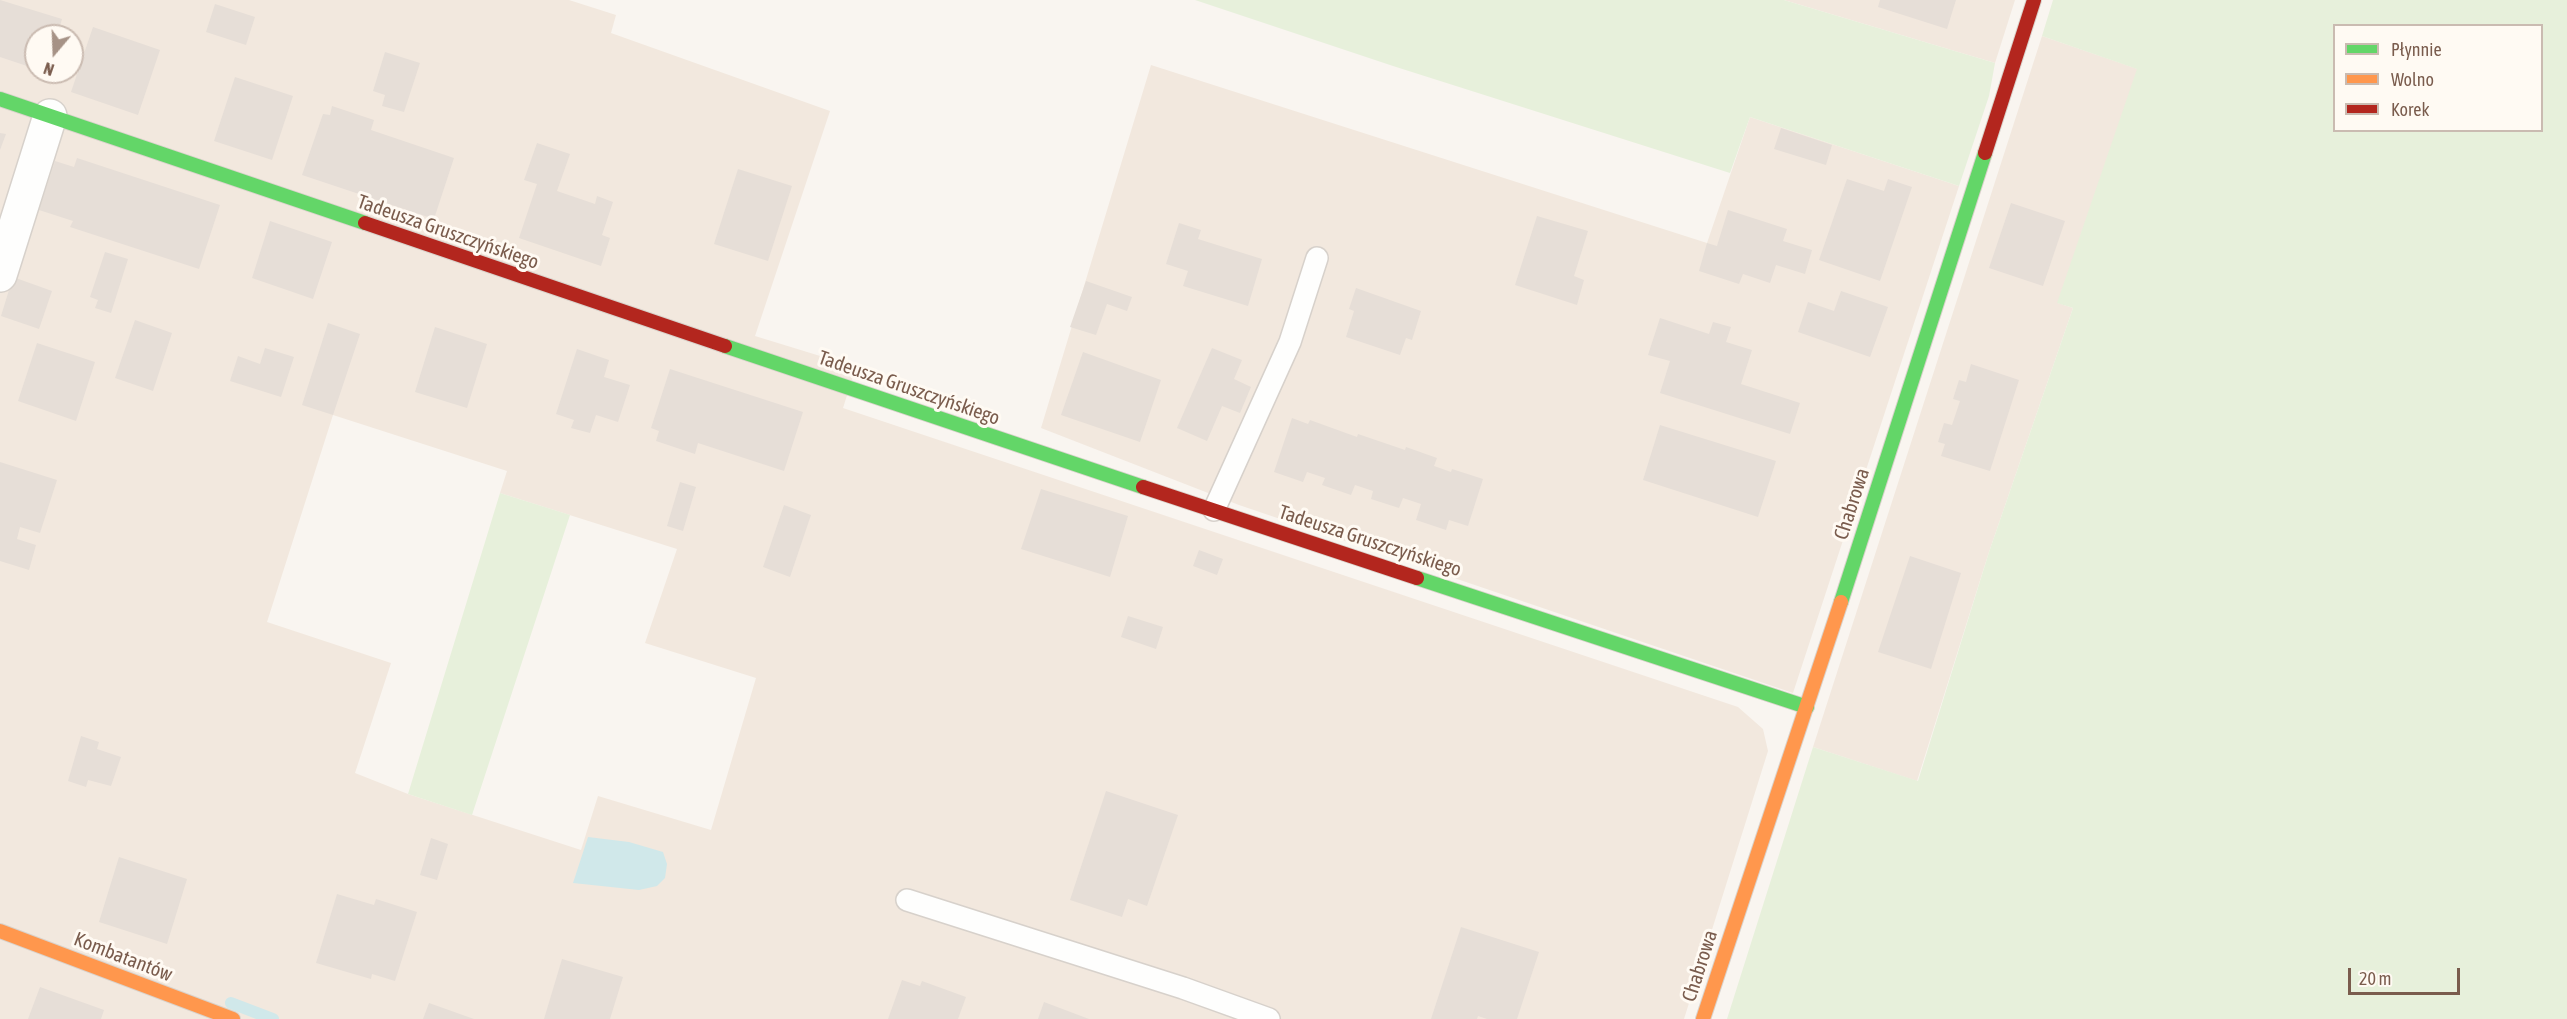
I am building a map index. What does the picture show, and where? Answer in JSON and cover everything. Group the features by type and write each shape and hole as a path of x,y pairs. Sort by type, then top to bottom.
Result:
{"street":[{"name":"Chabrowa","path":"1703,1019 1807,707 2034,0"},
{"name":"Tadeusza Gruszczyńskiego","path":"0,99 512,275 1807,707"},
{"path":"0,275 50,116"},
{"name":"Kombatantów","path":"0,931 233,1019"}],"lane":[{"path":"1214,510 1290,342 1317,258"},
{"path":"907,900 1183,988 1269,1019"}],"shaded area":[{"path":"0,0 569,0 616,15 611,33 830,111 755,336 856,367 843,408 1738,707 1763,729 1768,751 1684,1019 0,1019","holes":["333,415 507,471 500,493 677,549 645,643 756,678 711,830 598,796 581,850 408,794 355,773 391,663 267,622"]},
{"path":"1784,0 2015,0 1995,63"},
{"path":"2042,36 2138,69 2058,303 2073,308 1989,552 1917,781 1813,747"},
{"path":"1151,65 1707,243 1750,117 1959,186 1793,693 1239,505 1041,428"}],"green space":[{"path":"1195,0 1784,0 1995,63 1989,96 1959,186 1750,117 1730,173 1393,66"},
{"path":"2053,0 2567,0 2567,1019 1727,1019 1813,747 1918,781 1989,552 2073,308 2057,303 2137,69 2042,36"},
{"path":"500,493 570,515 472,815 408,794"}],"water":[{"path":"588,837 629,842 663,852 667,864 665,878 657,886 639,890 573,883"}],"building":[{"path":"0,0 62,19 61,24 24,24 24,65 0,57"},
{"path":"1880,0 1956,0 1947,29 1878,7"},
{"path":"215,4 255,17 246,45 206,32"},
{"path":"93,27 160,50 138,115 71,92 74,84 84,84 84,54"},
{"path":"385,52 420,63 404,112 382,106 385,95 373,91"},
{"path":"235,77 293,96 272,160 214,141"},
{"path":"332,106 374,120 371,130 454,158 434,219 302,175 323,114 330,115"},
{"path":"1781,128 1832,145 1826,165 1774,149"},
{"path":"0,133 6,134 0,150"},
{"path":"537,143 570,154 557,191 595,204 597,196 613,202 602,235 610,238 601,266 519,238 537,184 524,180"},
{"path":"77,158 220,205 199,269 70,227 73,221 39,210 55,161 74,167"},
{"path":"738,169 792,186 768,261 714,244"},
{"path":"1847,179 1884,191 1888,179 1912,187 1880,281 1819,260"},
{"path":"2011,203 2065,221 2043,286 1989,268"},
{"path":"1728,210 1787,229 1783,241 1812,250 1805,274 1776,265 1770,283 1743,274 1739,284 1699,271 1707,243 1717,246"},
{"path":"1537,216 1588,231 1574,276 1584,280 1577,305 1515,285"},
{"path":"270,221 332,242 313,299 252,278"},
{"path":"1179,223 1201,230 1198,239 1262,259 1248,306 1183,286 1188,271 1166,264"},
{"path":"105,252 128,259 111,313 95,308 98,300 90,297"},
{"path":"13,277 52,291 39,329 1,316"},
{"path":"1086,281 1132,297 1127,311 1107,304 1096,335 1070,327"},
{"path":"1356,288 1421,311 1412,340 1406,338 1400,355 1346,337 1354,311 1349,309"},
{"path":"1841,291 1888,307 1870,357 1798,332 1808,302 1834,311"},
{"path":"1660,318 1709,334 1713,322 1731,327 1726,342 1752,350 1741,384 1800,403 1790,434 1660,393 1670,361 1648,355"},
{"path":"135,320 172,333 153,391 115,378"},
{"path":"328,323 360,334 333,415 302,405"},
{"path":"435,327 487,344 467,408 415,392"},
{"path":"37,343 95,362 76,421 18,401"},
{"path":"265,348 294,357 281,397 230,381 238,356 260,364"},
{"path":"1212,348 1242,360 1234,379 1251,387 1240,413 1222,406 1207,441 1177,428"},
{"path":"577,349 609,360 604,377 630,385 618,422 596,415 590,433 571,428 574,420 556,414"},
{"path":"1083,352 1161,380 1140,442 1061,415"},
{"path":"1971,364 2019,380 1990,471 1941,456 1945,444 1938,442 1944,423 1952,425 1960,401 1953,399 1959,380 1966,382"},
{"path":"670,369 803,412 784,471 698,443 695,454 656,441 659,431 651,428"},
{"path":"1292,418 1308,424 1310,420 1357,437 1358,434 1405,450 1406,447 1437,458 1434,466 1483,479 1468,526 1449,520 1446,530 1416,520 1421,504 1403,498 1399,508 1371,499 1373,491 1355,485 1351,495 1322,485 1325,478 1307,472 1303,482 1274,472"},
{"path":"1660,425 1776,461 1758,517 1643,480"},
{"path":"0,462 57,480 40,533 20,527 17,539 36,545 29,570 0,561"},
{"path":"680,482 696,487 683,531 667,526"},
{"path":"1041,489 1128,516 1110,577 1021,549"},
{"path":"784,505 811,515 790,577 763,567"},
{"path":"1199,550 1223,559 1217,575 1193,566"},
{"path":"1910,556 1961,573 1931,669 1878,652"},
{"path":"1128,616 1163,627 1156,649 1121,637"},
{"path":"81,736 99,742 97,749 121,757 111,786 88,780 86,787 68,781"},
{"path":"1106,791 1178,815 1147,906 1128,899 1122,917 1070,900"},
{"path":"431,838 448,844 437,880 420,875"},
{"path":"119,857 187,879 167,944 99,922"},
{"path":"337,894 374,905 376,899 417,912 395,981 372,974 371,979 316,963"},
{"path":"1461,927 1539,952 1517,1019 1487,1019 1478,1016 1477,1019 1431,1019"},
{"path":"562,959 623,977 610,1019 544,1019"},
{"path":"902,980 920,986 922,981 966,997 958,1019 888,1019"},
{"path":"40,987 104,1010 101,1019 28,1019"},
{"path":"1044,1002 1089,1019 1038,1019"},
{"path":"429,1003 474,1019 423,1019"}],"waterway":[{"path":"231,1003 273,1019"}],"traffic: fast":[{"path":"0,99 365,223"},
{"path":"1841,602 1985,153"},
{"path":"725,346 1143,487"},
{"path":"1417,578 1807,707"}],"traffic: slow":[{"path":"1703,1019 1841,602"},
{"path":"0,931 233,1019"}],"traffic: jam":[{"path":"1985,153 2034,0"},
{"path":"365,223 725,346"},
{"path":"1143,487 1417,578"}]}
